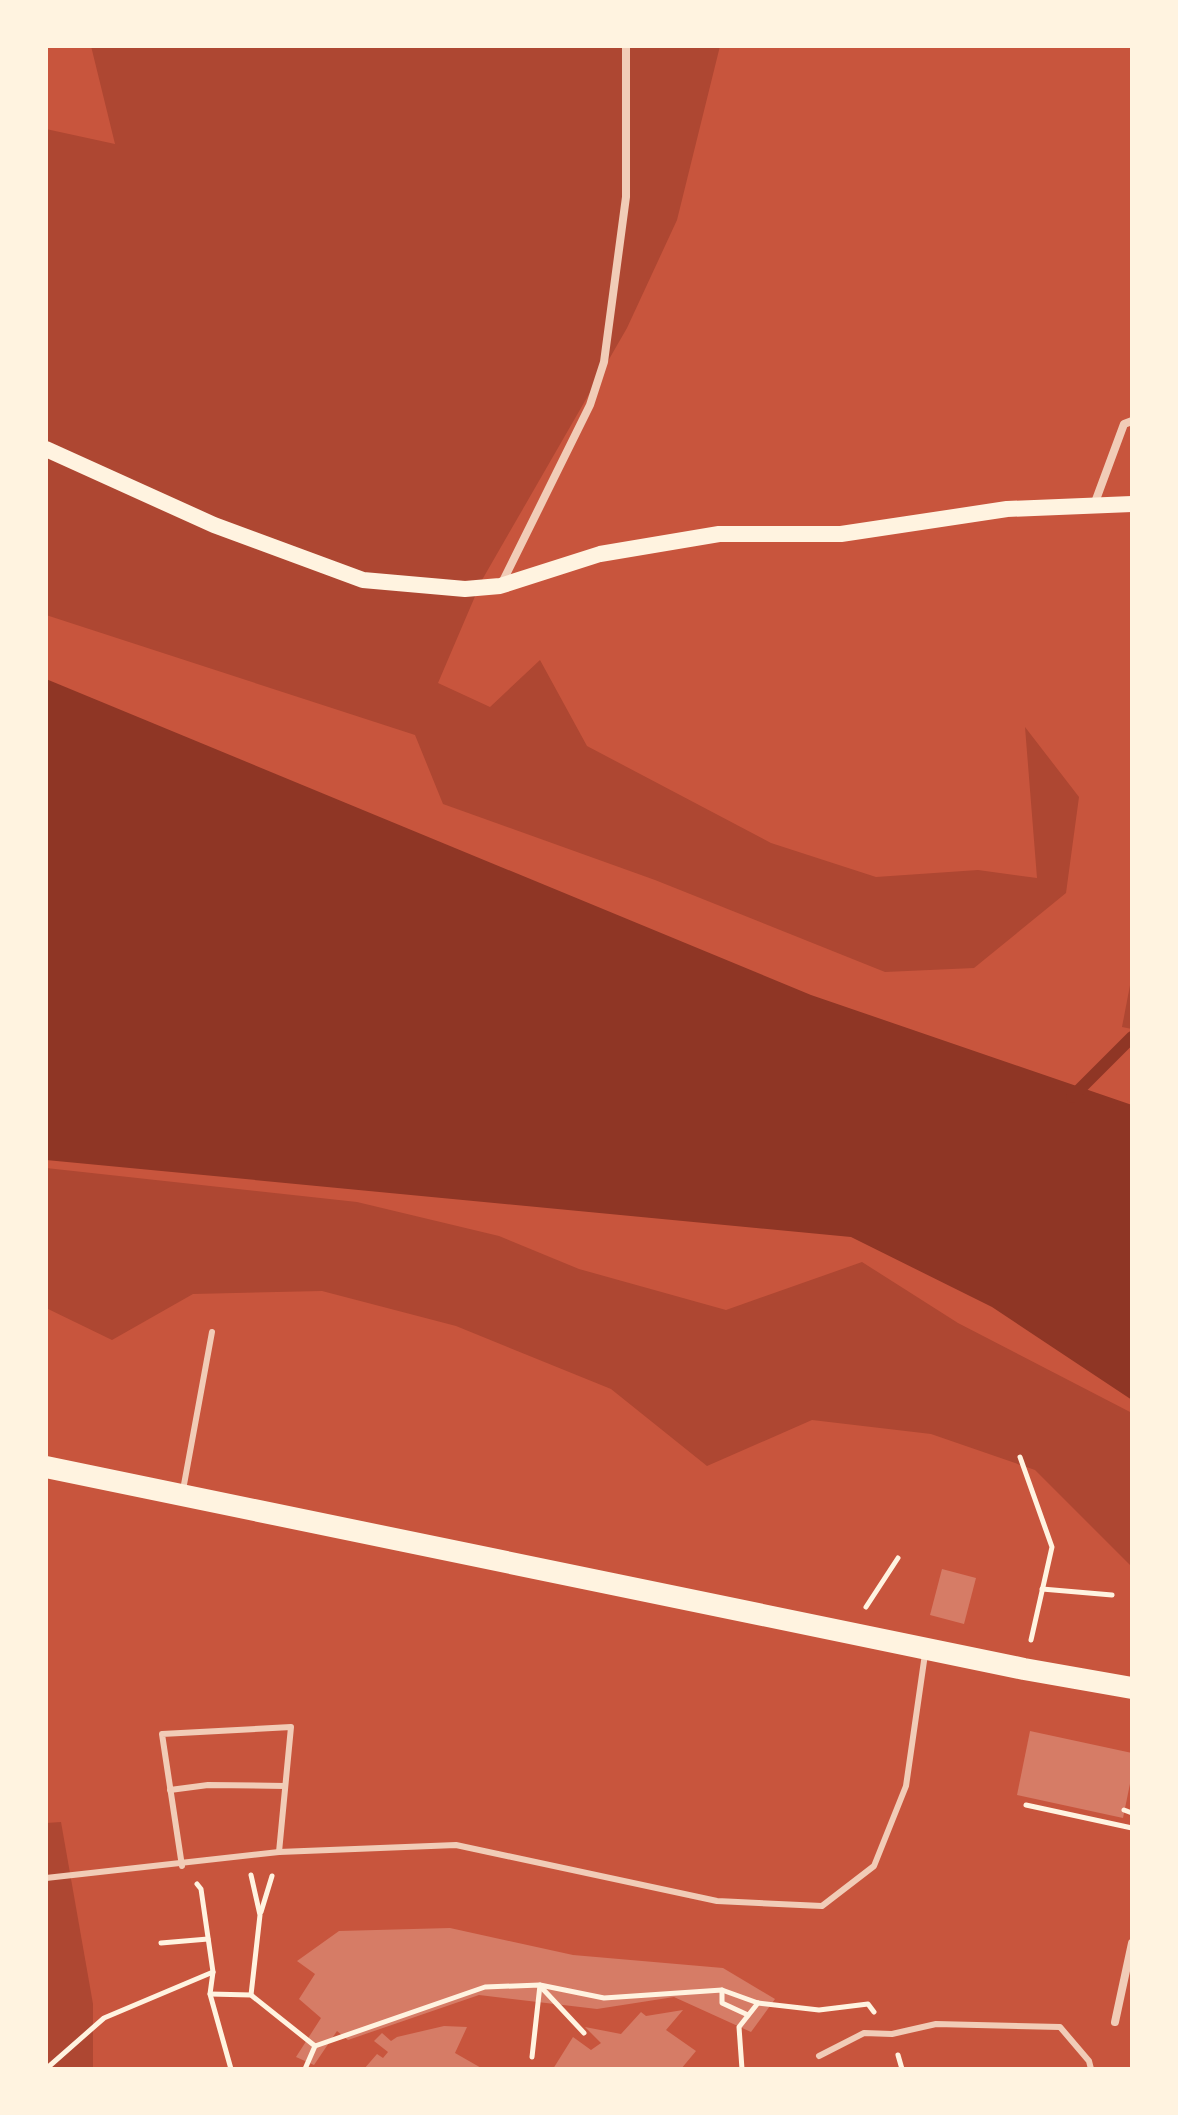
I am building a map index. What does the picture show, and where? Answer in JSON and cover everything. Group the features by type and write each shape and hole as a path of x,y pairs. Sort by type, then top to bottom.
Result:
{"highway":[{"path":"46,1467 1024,1669 1132,1688"}],"main road":[{"path":"46,449 214,525 363,580 465,589 500,586 600,554 719,534 841,534 1007,509 1132,504"}],"street":[{"path":"500,586 590,405 604,362 626,197 626,46"},
{"path":"1094,506 1124,424 1132,421"},
{"path":"1115,2022 1132,1943"}],"lane":[{"path":"182,1495 212,1332"},
{"path":"46,1878 182,1866 279,1852 456,1845 717,1901 822,1906 874,1866 906,1786 926,1648"},
{"path":"182,1866 162,1734 291,1727 279,1852"},
{"path":"170,1790 208,1785 285,1786"},
{"path":"1122,1995 1132,1996"},
{"path":"819,2056 864,2033 892,2034 936,2024 1060,2027 1089,2061 1091,2069"}],"path":[{"path":"1020,1457 1052,1547 1024,1669"},
{"path":"850,1631 898,1558"},
{"path":"1042,1589 1112,1595"},
{"path":"1026,1805 1131,1826"},
{"path":"1124,1810 1132,1813"},
{"path":"251,1995 260,1915 279,1852"},
{"path":"246,1855 260,1915"},
{"path":"182,1866 201,1889 213,1972 210,1994 231,2069"},
{"path":"161,1943 208,1939"},
{"path":"46,2069 104,2018 213,1972"},
{"path":"540,1985 584,2033"},
{"path":"532,2057 540,1985"},
{"path":"305,2069 315,2046 485,1987 540,1985 604,1998 722,1990 758,2003 819,2010 868,2004 892,2034"},
{"path":"722,1990 722,2003 748,2015"},
{"path":"210,1994 251,1995 315,2046"},
{"path":"742,2069 739,2027 758,2003"}],"shaded area":[{"path":"91,46 720,46 677,220 627,328 482,580 438,683 490,707 540,660 587,746 771,843 876,877 978,870 1037,878 1025,727 1079,797 1066,893 974,968 885,972 655,880 443,804 415,735 46,615 46,129 115,144"},
{"path":"46,679 811,995 1132,1105 1132,1400 992,1307 851,1237 46,1160"},
{"path":"1132,975 1132,1029 1122,1027"},
{"path":"46,1168 357,1202 499,1236 579,1269 726,1310 862,1262 958,1323 1132,1413 1132,1567 1035,1470 931,1434 812,1420 707,1466 611,1389 456,1326 322,1291 193,1294 112,1340 46,1308"},
{"path":"61,1822 93,2004 93,2069 46,2069 46,1823"}],"building":[{"path":"942,1569 976,1578 964,1624 930,1615"},
{"path":"1030,1731 1132,1753 1132,1774 1123,1818 1017,1795"},
{"path":"450,1928 573,1955 723,1968 775,1999 751,2032 674,1997 597,2009 479,1995 348,2040 337,2031 314,2065 296,2057 321,2018 299,1999 315,1974 297,1961 339,1931"},
{"path":"683,2010 666,2030 696,2051 681,2069 553,2069 573,2037 591,2050 601,2043 585,2027 621,2034 641,2012 646,2016"},
{"path":"444,2026 467,2027 455,2053 483,2069 364,2069 377,2054 383,2058 388,2052 374,2041 382,2033 391,2041"}],"waterway":[{"path":"1072,1097 1132,1037"}]}
